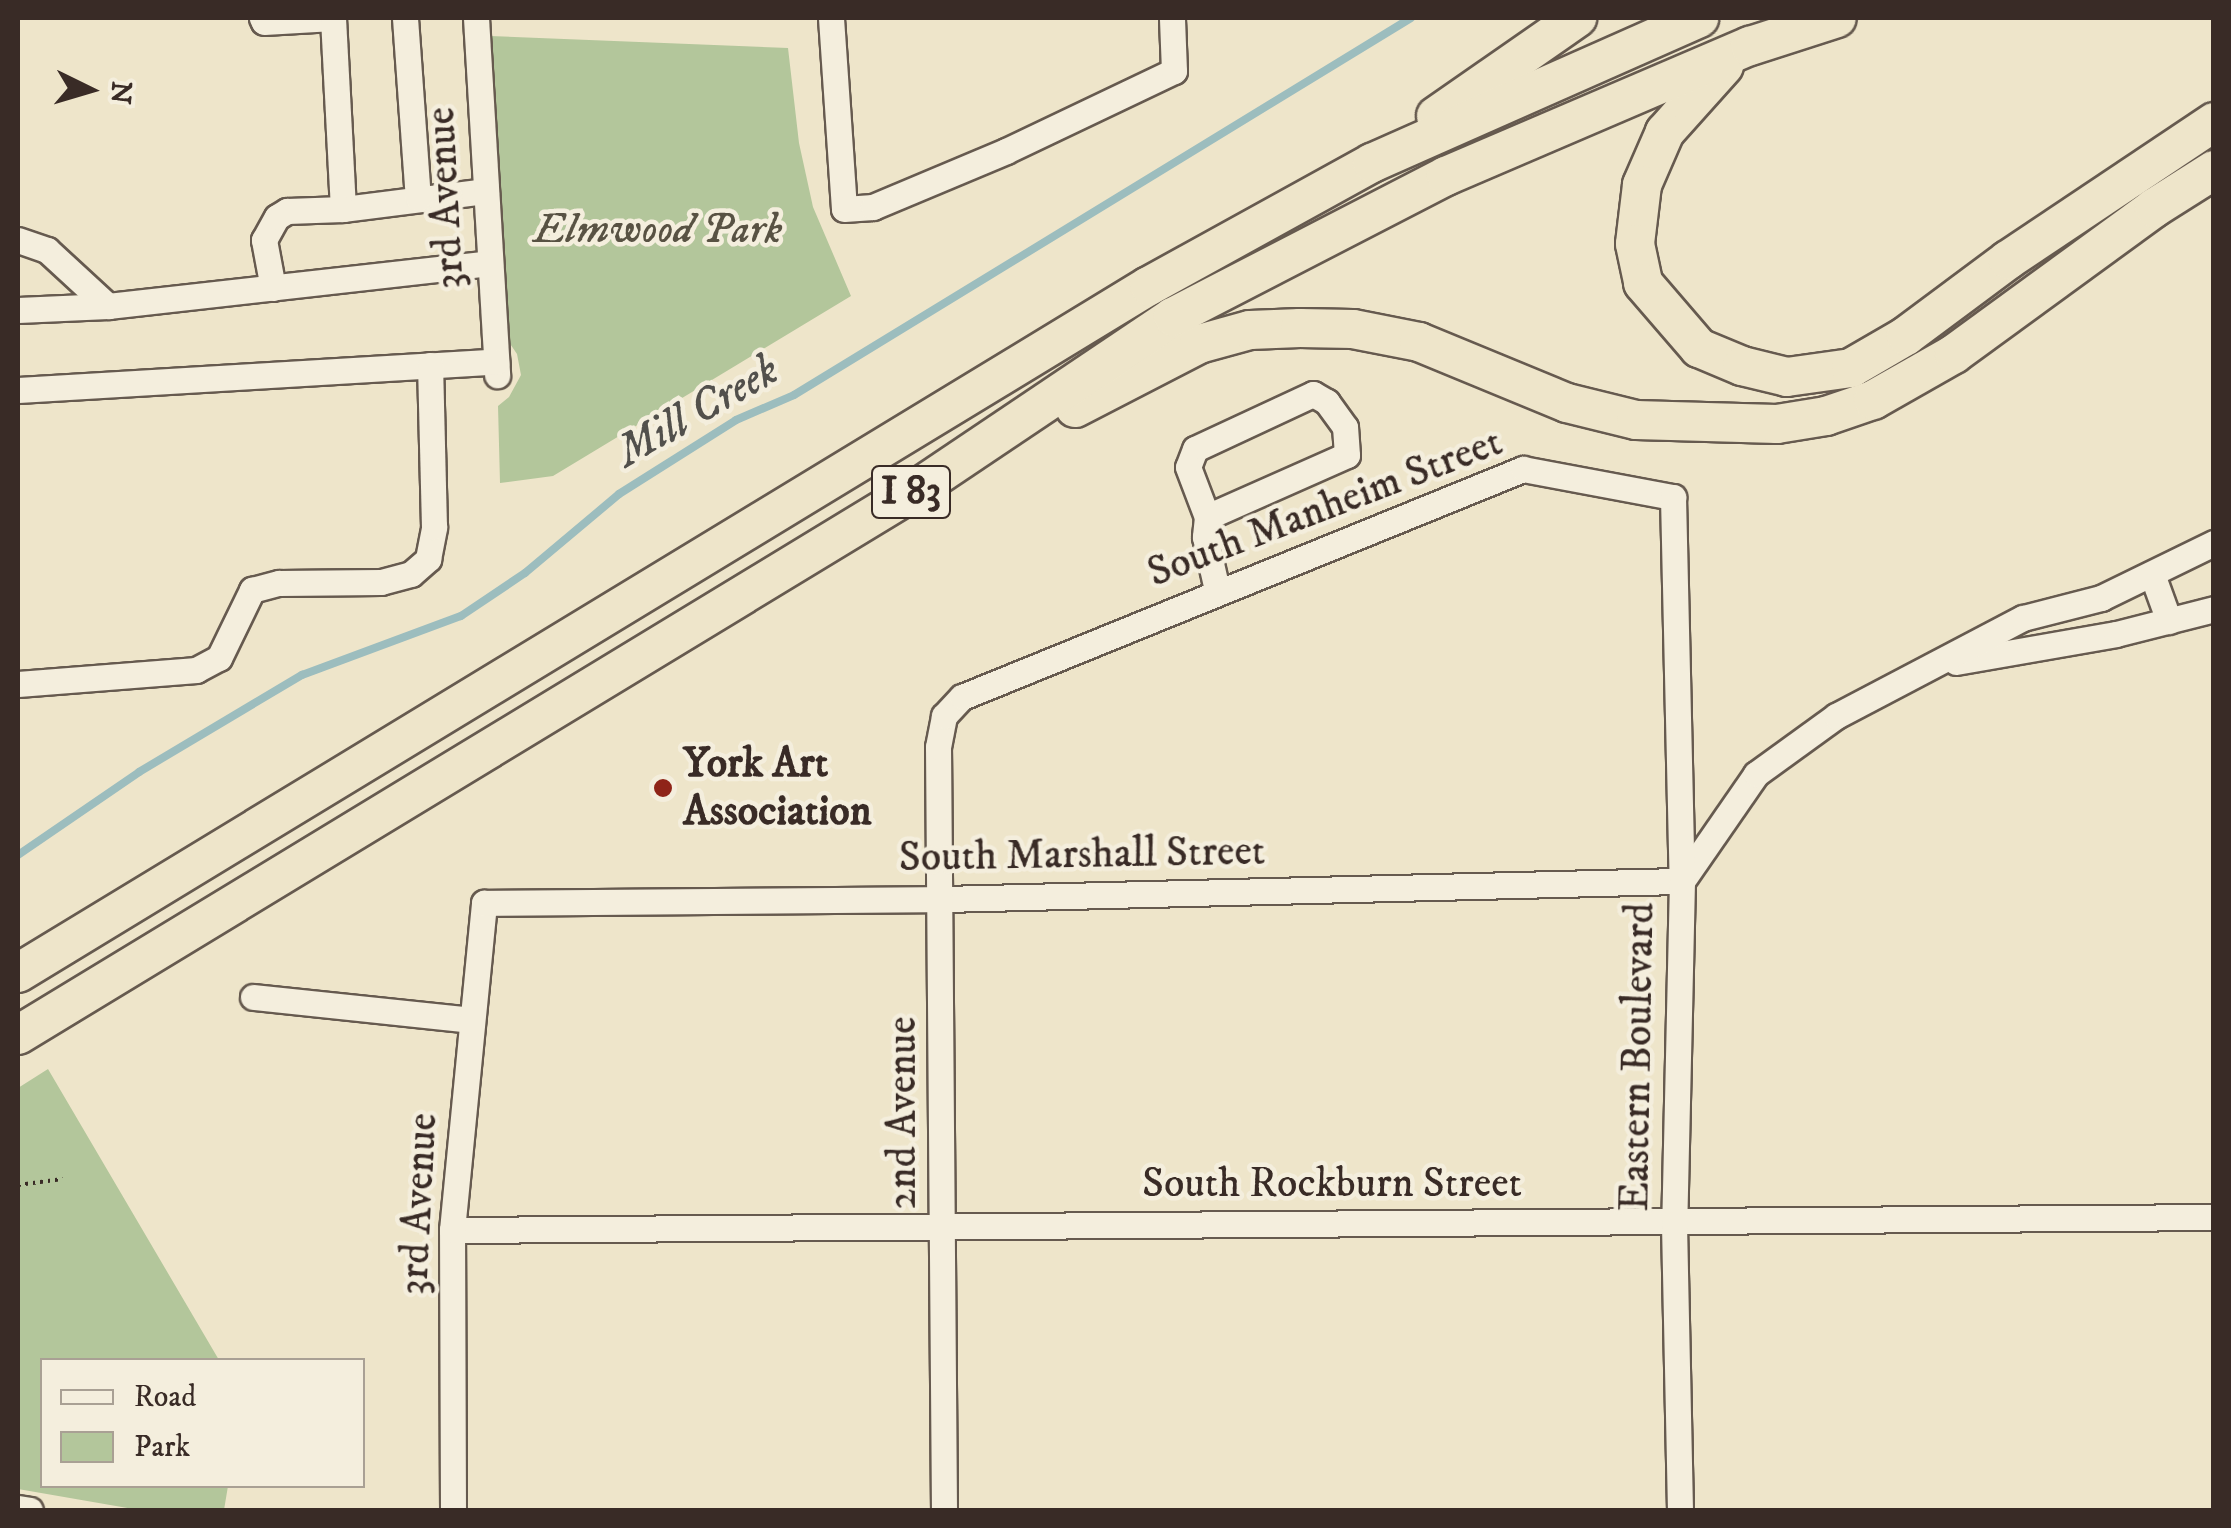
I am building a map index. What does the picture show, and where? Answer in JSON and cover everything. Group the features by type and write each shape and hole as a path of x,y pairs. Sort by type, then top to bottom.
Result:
{"highway":[{"path":"1318,193 1577,18"},
{"name":"I 83","path":"18,973 1149,286 1372,163 1699,18"},
{"name":"I 83","path":"18,1035 917,489 1173,317 1446,176 1739,51 1838,18"},
{"path":"1739,51 1693,96 1665,132 1642,184 1635,244 1643,283 1699,348 1742,366 1788,377 1851,368 1906,336 2008,260 2214,122"},
{"path":"917,489 1198,344 1250,330 1353,329 1419,342 1567,403 1636,420 1777,424 1826,416 1874,400 1954,354 2154,208 2214,170"}],"street":[{"path":"262,18 264,22 333,18 343,209"},
{"path":"405,18 418,199"},
{"name":"3rd Avenue","path":"430,365 496,368 476,18"},
{"path":"831,18 844,209 873,207 1174,71 1172,18"},
{"path":"273,288 264,240 276,216 288,211 343,209 486,191"},
{"path":"18,240 48,250 108,306"},
{"path":"18,310 108,306 490,263"},
{"path":"18,390 430,365 434,527 428,558 410,574 381,582 279,583 252,590 218,658 196,670 18,684"},
{"path":"1207,518 1347,455 1346,427 1327,402 1313,394 1196,449 1188,467 1207,518 1205,536 1218,590"},
{"name":"South Manheim Street","path":"944,716 962,697 1523,469 1672,497 1682,881"},
{"name":"Eastern Boulevard","path":"1680,1510 1674,1224 1682,881 1756,774 1836,716 2023,618 2101,598 2214,543"},
{"path":"2152,574 2169,621"},
{"name":"Eastern Boulevard","path":"1931,666 2214,610"},
{"name":"2nd Avenue","path":"944,716 938,747 943,900 944,1510"},
{"name":"South Marshall Street","path":"484,903 943,900 1682,881"},
{"name":"3rd Avenue","path":"453,1510 452,1230 484,903"},
{"path":"253,997 472,1020"},
{"name":"South Rockburn Street","path":"452,1230 1674,1224 2214,1217"},
{"path":"18,1508 30,1510"}],"path":[{"path":"22,1194 18,1186 63,1179"}],"green space":[{"name":"Elmwood Park","path":"490,36 788,48 799,143 813,207 851,296 553,476 500,483 498,406 509,397 521,375 517,354 504,335"},
{"path":"48,1069 218,1358 40,1358 40,1488 228,1488 224,1510 139,1510 18,1489 18,1088"}],"waterway":[{"name":"Mill Creek","path":"18,855 139,772 302,675 461,616 525,573 619,494 736,420 794,395 1411,18"}],"place":[{"name":"York Art Association","path":"663,788"}]}
